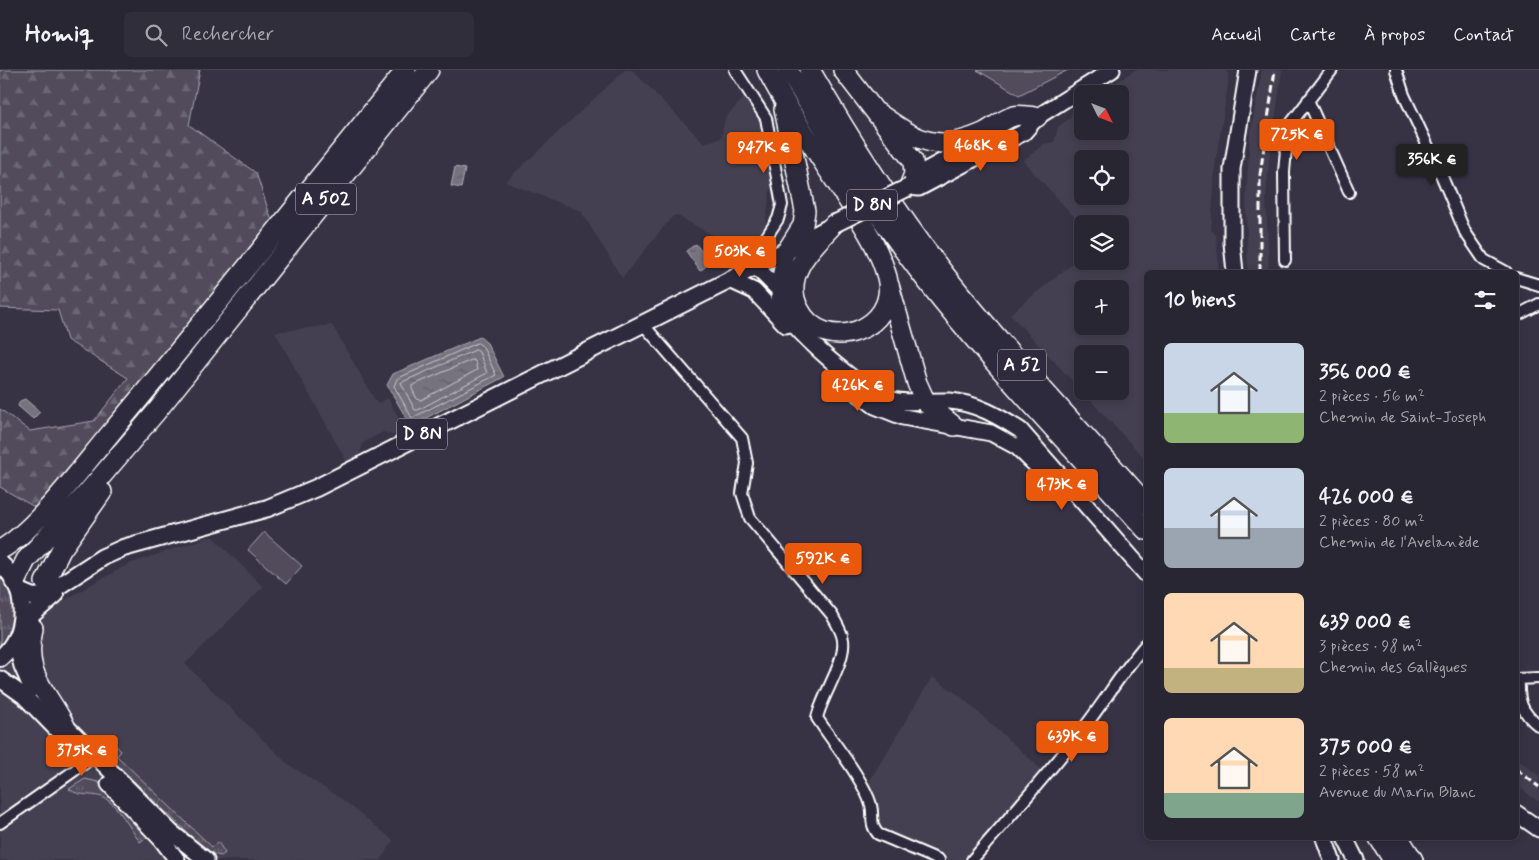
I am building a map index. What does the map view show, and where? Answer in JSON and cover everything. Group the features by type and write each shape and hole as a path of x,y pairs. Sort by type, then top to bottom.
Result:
{"highway":[{"name":"A 502","path":"0,550 12,543 37,518 105,440 406,70"},
{"name":"A 502","path":"17,586 26,560 88,492 156,412 429,70"},
{"path":"767,70 782,98 866,228 879,254 917,383 926,403 954,426"},
{"name":"A 52","path":"788,70 856,182 923,276 981,345 1144,528"},
{"name":"A 52","path":"810,70 844,129 905,220 945,274 982,320 1144,502"},
{"path":"843,70 878,113 913,161 914,174 909,186"},
{"path":"782,98 804,211 803,225 788,249"},
{"path":"878,113 913,137 930,144 949,145 983,133 1014,116 1037,117"},
{"path":"834,224 798,267 794,282 796,302 811,325 834,334 849,334 863,329 880,314 886,300 887,279"},
{"path":"45,582 61,550 138,442 156,412"},
{"path":"23,631 30,645 30,663 36,678 54,704 65,726"},
{"path":"1380,840 1393,860"},
{"path":"1400,840 1413,860"}],"main road":[{"name":"D 8N","path":"17,586 33,597 43,596 103,557 147,540 268,508 316,488 730,280 909,186 917,175 1017,121 1037,117 1112,70"},
{"path":"1227,270 1225,169 1238,70"},
{"path":"1234,270 1232,169 1248,70"},
{"path":"788,249 781,269 778,290 782,306 793,322 850,379 886,399 926,403 950,401 971,405 989,411 1020,430 1144,572"},
{"path":"756,266 778,290"},
{"path":"754,291 756,266"},
{"path":"730,280 754,291 842,381 875,406 903,416 991,434 1017,447 1128,554"},
{"name":"D 8N","path":"23,631 45,602 103,557"},
{"path":"0,563 17,586 22,607 23,631 0,658"},
{"path":"0,679 24,696 88,761 162,839 177,860"},
{"path":"65,726 171,832 206,860"},
{"path":"1519,815 1539,829"},
{"path":"1325,840 1332,860"},
{"path":"1346,840 1356,860"}],"street":[{"path":"734,70 766,118 782,205 778,218 752,258 756,266"},
{"path":"1285,260 1284,172 1288,127 1332,70"},
{"path":"1396,70 1404,95 1440,172 1465,232 1484,260 1502,270"},
{"path":"1308,100 1349,192"},
{"path":"1519,279 1539,285"},
{"path":"1519,314 1539,304"},
{"path":"642,323 742,438 747,463 742,493 750,518 832,615 839,628 843,640 842,652 817,718 864,790 871,805 873,828 878,834 939,860"},
{"path":"972,860 1041,781 1112,690 1128,664 1144,646"},
{"path":"1519,679 1539,678"},
{"path":"1519,701 1527,717 1539,726"},
{"path":"0,823 88,761"}],"shaded area":[{"path":"625,70 632,70 704,143 721,138 725,118 746,96 762,121 771,184 764,233 739,250 676,215 672,217 622,278 581,211 505,182"},
{"path":"1135,70 1228,70 1228,84 1215,166 1211,230 1216,235 1219,270 1144,270 1144,458 1090,400 1129,400 1129,345 1074,345 1074,383 1010,314 1074,262 1074,270 1129,270 1129,215 1074,216 1023,161 1044,144 1054,142 1058,127 1070,118 1074,110 1074,140 1129,140 1129,85 1112,85"},
{"path":"1262,70 1282,70 1266,198 1269,270 1248,270 1246,198 1250,136"},
{"path":"332,325 377,404 388,398 406,432 396,436 383,432 363,443 360,453 348,464 275,332"},
{"path":"212,536 263,587 185,664 288,764 347,803 393,840 381,860 0,860 0,660 58,604 129,564"},
{"path":"932,677 959,695 1042,770 963,860 946,860 880,832 866,787"},
{"path":"1519,760 1539,776 1539,802 1519,787"}],"green space":[{"path":"0,70 200,70 189,125 256,173 274,227 83,455 36,508 0,487 0,409 30,431 94,421 128,378 67,340 58,310 0,308"},
{"path":"977,70 1068,70 1019,95"},
{"path":"264,532 302,566 286,584 248,550"},
{"path":"0,577 10,594 12,612 9,630 0,647"},
{"path":"112,741 121,751 117,756 212,847 218,842 225,853 221,856 213,854 200,845 111,759"},
{"path":"85,779 98,782 148,836 140,842 120,813 106,799 73,792 69,789"}],"water":[{"path":"455,167 465,169 461,188 451,186"},
{"path":"696,244 710,263 700,271 686,251"},
{"path":"480,337 487,343 504,377 411,426 387,385 393,374"},
{"path":"25,399 40,412 33,419 18,406 20,401"}],"railway":[{"path":"1260,270 1260,175 1275,70"},
{"path":"1519,771 1539,787"}]}
